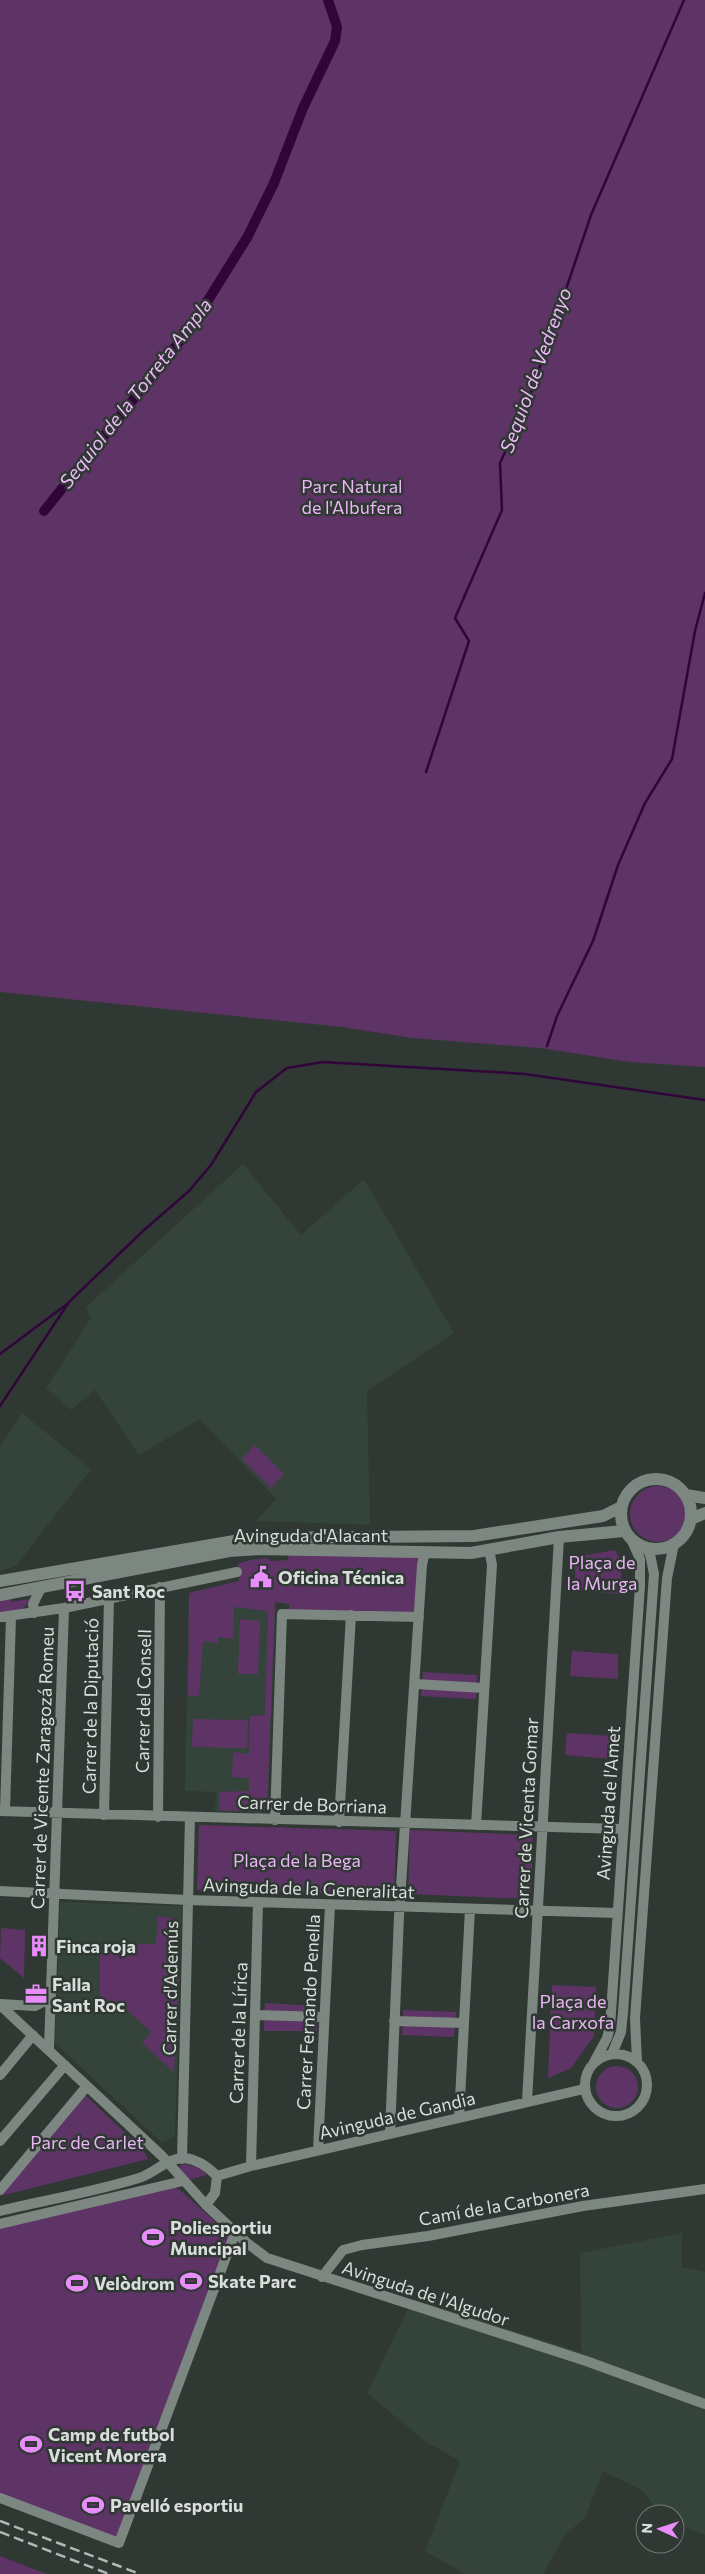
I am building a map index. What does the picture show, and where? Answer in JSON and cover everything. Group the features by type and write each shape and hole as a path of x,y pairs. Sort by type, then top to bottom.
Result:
{"main road":[{"path":"656,1478 668,1480 679,1487 686,1495 691,1519 687,1531 674,1544 655,1549 645,1547 628,1536 620,1519 621,1507 625,1495 634,1486 644,1480 656,1478"},
{"path":"686,1495 705,1498"},
{"name":"Avinguda d'Alacant","path":"0,1582 252,1538 474,1536 603,1516 621,1507"},
{"path":"691,1519 705,1513"},
{"name":"Avinguda d'Alacant","path":"0,1594 229,1552 266,1549 471,1553 559,1537 628,1536"}],"street":[{"name":"Avinguda de l'Amet","path":"593,2064 607,2038 610,2027 640,1572 640,1559 628,1536"},
{"name":"Carrer de Vicenta Gomar","path":"527,2101 536,1911 559,1537"},
{"path":"637,2062 635,2018 667,1578 674,1544"},
{"name":"Avinguda de l'Amet","path":"612,2054 621,2032 623,2013 654,1574 653,1562 645,1547"},
{"path":"476,1825 492,1565 489,1549"},
{"path":"390,2133 400,1907 425,1552"},
{"name":"Avinguda d'Alacant","path":"0,1617 11,1617 64,1608 237,1572"},
{"name":"Carrer del Consell","path":"158,1816 160,1587"},
{"path":"34,1613 33,1604 41,1588"},
{"name":"Carrer de la Diputació","path":"104,1815 109,1598"},
{"name":"Carrer de Vicente Zaragozá Romeu","path":"49,2049 64,1608"},
{"path":"275,1820 282,1614 419,1617"},
{"path":"339,1822 351,1615"},
{"path":"2,1811 11,1617"},
{"path":"415,1684 484,1688"},
{"name":"Carrer de Borriana","path":"2,1811 622,1829"},
{"name":"Carrer d'Ademús","path":"182,2158 190,1817"},
{"name":"Avinguda de la Generalitat","path":"0,1891 55,1892 188,1900 617,1913"},
{"name":"Carrer de la Lírica","path":"252,2166 258,1902"},
{"name":"Carrer Fernando Penella","path":"318,2150 330,1905"},
{"path":"459,2118 470,1909"},
{"path":"0,2004 35,2006 50,1999"},
{"name":"Avinguda de l'Algudor","path":"0,2004 162,2156 206,2205 267,2258 586,2361 705,2404"},
{"path":"255,2015 324,2017"},
{"path":"394,2021 464,2023"},
{"path":"0,2074 33,2035"},
{"path":"612,2054 622,2054 637,2062 645,2073 647,2093 636,2110 628,2115 618,2117 599,2112 591,2105 584,2089 586,2078 593,2064 598,2059 612,2054"},
{"path":"0,2141 65,2065"},
{"path":"0,2190 87,2086"},
{"name":"Avinguda de Gandia","path":"217,2176 318,2150 584,2089"},
{"path":"0,2211 136,2178 182,2158 207,2166 217,2176 214,2192 206,2205"},
{"path":"0,2224 183,2181"},
{"name":"Camí de la Carbonera","path":"322,2277 343,2250 362,2245 428,2236 583,2206 688,2189 705,2189"},
{"path":"0,2498 119,2543 235,2232"}],"shaded area":[{"path":"243,1164 301,1235 364,1179 454,1333 367,1391 370,1525 256,1521 276,1499 200,1419 139,1455 95,1390 71,1410 46,1388 91,1318 86,1307"},
{"path":"22,1413 91,1469 16,1566 0,1571 0,1446"},
{"path":"246,1579 276,1591 268,1809 261,1813 215,1811 216,1792 185,1791 189,1593"},
{"path":"60,1902 182,1906 175,2136 162,2143 55,2043"},
{"path":"682,2233 682,2267 705,2272 705,2535 685,2527 685,2504 653,2504 642,2490 603,2471 585,2518 565,2535 543,2574 465,2574 425,2551 460,2461 426,2442 367,2393 413,2299 581,2352 580,2253"}],"green space":[{"name":"Parc Natural de l'Albufera","path":"0,0 705,0 705,1067 630,1062 540,1048 412,1038 342,1027 0,992"},
{"path":"255,1445 284,1474 271,1488 242,1459"},
{"path":"652,1486 664,1486 674,1490 682,1498 686,1514 682,1530 674,1538 664,1542 652,1542 642,1538 634,1530 630,1520 630,1508 634,1498 642,1490"},
{"path":"289,1550 425,1552 419,1617 289,1614 289,1604 275,1602 267,1808 260,1812 219,1810 219,1792 249,1791 249,1778 232,1777 233,1752 249,1754 250,1716 265,1715 268,1611 234,1607 233,1639 218,1637 218,1643 203,1641 199,1696 188,1695 189,1593 239,1581 238,1564 249,1560 267,1558 271,1561 288,1560"},
{"name":"Plaça de la Murga","path":"615,1550 621,1562 621,1594 574,1590 576,1557"},
{"path":"14,1596 10,1602 31,1599 20,1612 0,1614 0,1598"},
{"path":"240,1619 260,1621 258,1674 238,1674"},
{"path":"572,1651 618,1654 618,1679 570,1676"},
{"path":"423,1672 477,1675 476,1699 421,1696"},
{"path":"193,1719 248,1720 247,1748 192,1747"},
{"path":"567,1733 613,1736 611,1759 565,1755"},
{"name":"Plaça de la Bega","path":"199,1825 396,1831 394,1895 197,1890"},
{"name":"Plaça de la Bega","path":"410,1830 533,1835 531,1899 408,1894"},
{"path":"158,1916 173,1918 172,1961 179,1961 174,2072 142,2043 151,2032 123,2006 100,2005 100,1944 156,1944"},
{"path":"1,1928 25,1930 24,1978 0,1958"},
{"name":"Plaça de la Carxofa","path":"552,1985 596,1987 594,2036 571,2068 548,2078"},
{"path":"265,2003 318,2006 317,2031 264,2031"},
{"path":"403,2010 456,2012 454,2037 402,2035"},
{"path":"617,2066 632,2072 638,2087 632,2102 617,2108 602,2102 596,2087 602,2072"},
{"name":"Parc de Carlet","path":"84,2094 143,2150 148,2159 0,2196"},
{"path":"184,2164 199,2168 207,2175 189,2180 178,2167"},
{"path":"168,2184 180,2190 232,2237 118,2541 0,2496 0,2224"},
{"path":"0,2556 47,2574 0,2574"}],"waterway":[{"name":"Sequiol de la Torreta Ampla","path":"44,511 192,326 248,236 274,183 303,108 335,41 337,27 328,0"},
{"name":"Sequiol de Vedrenyo","path":"426,772 469,641 455,618 502,510 500,463 528,402 591,215 684,0"},
{"path":"547,1046 557,1016 593,941 618,865 645,803 672,759 695,631 705,593"},
{"path":"0,1406 69,1302 143,1231 189,1191 211,1165 256,1092 287,1068 323,1062 525,1074 705,1100"},
{"path":"0,1354 67,1304"}],"railway":[{"path":"0,2521 140,2574"},
{"path":"0,2532 109,2574"}],"place":[{"name":"Oficina Técnica","path":"261,1577"},
{"name":"Sant Roc","path":"75,1591"},
{"name":"Finca roja","path":"39,1946"},
{"name":"Falla Sant Roc","path":"36,1994"},
{"name":"Poliesportiu Muncipal","path":"153,2237"},
{"name":"Skate Parc","path":"191,2281"},
{"name":"Velòdrom","path":"77,2283"},
{"name":"Camp de futbol Vicent Morera","path":"31,2444"},
{"name":"Pavelló esportiu","path":"93,2505"}]}
